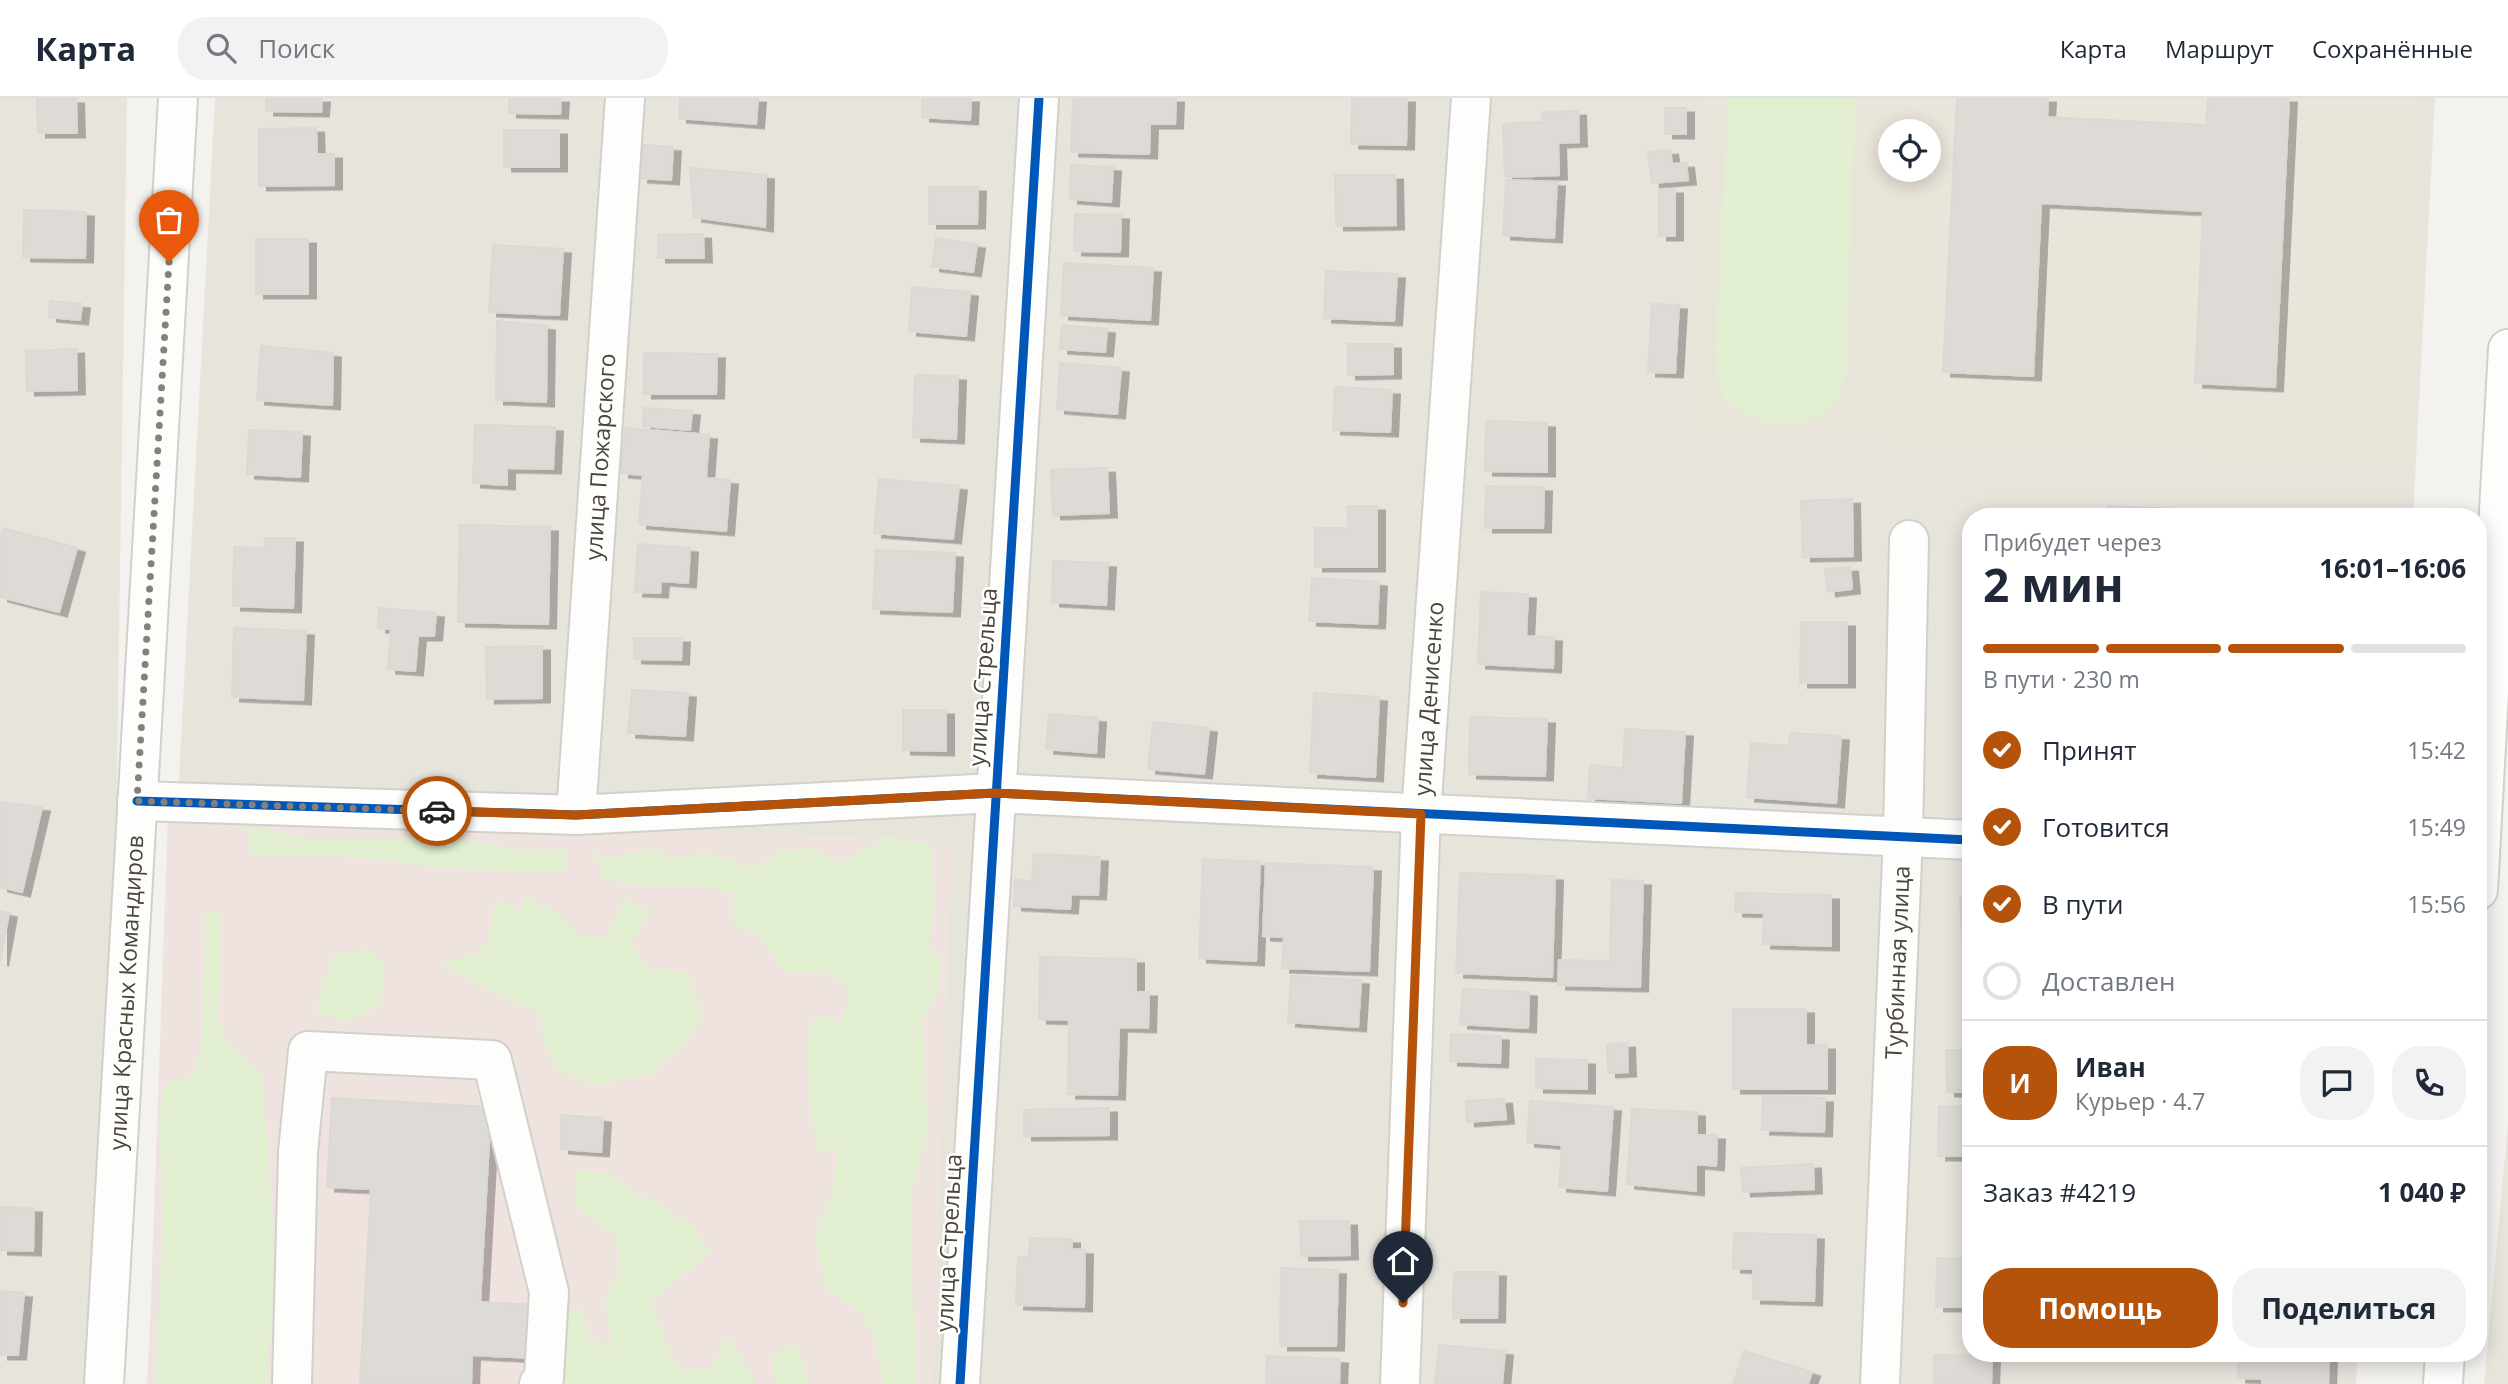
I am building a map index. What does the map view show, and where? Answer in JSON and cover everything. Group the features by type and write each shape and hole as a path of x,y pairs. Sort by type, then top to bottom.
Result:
{"street":[{"name":"улица Красных Командиров","path":"104,1384 178,98"},
{"name":"улица Пожарского","path":"576,815 625,98"},
{"name":"улица Стрельца","path":"960,1384 1039,98"},
{"name":"улица Денисенко","path":"1400,1384 1421,814 1471,98"},
{"path":"2487,721 2508,349"},
{"name":"Турбинная улица","path":"1880,1384 1903,835 1909,540"},
{"path":"137,801 576,815 995,793 1962,839"},
{"path":"292,1384 298,1152 308,1051 492,1060 549,1292 544,1378 539,1384"},
{"path":"2443,1384 2444,1362"}],"shaded area":[{"path":"0,98 127,98 108,1384 0,1384"},
{"path":"215,98 2435,98 2413,508 1962,508 1962,1362 2357,1362 2356,1384 147,1384"},
{"path":"1701,98 2421,98 2415,473 1681,436"},
{"path":"168,813 952,840 933,1384 148,1384"},
{"path":"2508,1123 2508,1384 2484,1384"}],"green space":[{"path":"1728,98 1855,98 1847,365 1841,388 1833,404 1819,417 1807,422 1777,424 1748,416 1726,401 1718,383 1715,349"},
{"path":"245,825 308,839 464,840 517,849 568,850 563,874 432,867 378,859 252,855"},
{"path":"887,837 931,844 934,907 929,947 940,958 938,994 922,1021 928,1132 912,1193 915,1384 884,1384 875,1342 861,1312 825,1289 815,1235 834,1189 838,1146 818,1155 809,1099 807,1038 815,1014 842,1022 850,989 821,971 784,971 759,936 734,925 734,892 690,886 644,886 603,879 592,852 611,858 652,848 675,858 706,851 752,868 778,851 811,848 843,863"},
{"path":"527,896 559,913 577,934 607,937 624,899 651,911 632,941 644,966 687,973 703,1011 690,1038 651,1075 593,1086 558,1071 544,1042 538,1012 439,963 475,955 488,940 495,900 521,911"},
{"path":"206,911 221,912 218,1021 229,1043 263,1075 274,1243 268,1358 270,1384 155,1384 163,1221 159,1125 165,1084 192,1075 202,1047"},
{"path":"367,948 385,964 381,1006 346,1022 316,1013 320,988 334,955"},
{"path":"576,1170 610,1174 692,1224 711,1253 650,1302 678,1371 712,1366 729,1334 756,1384 554,1384 531,1312 583,1309 589,1336 612,1350 605,1302 621,1267 616,1236 574,1207"},
{"path":"796,1343 810,1384 775,1384 771,1355"}],"building":[{"path":"266,98 322,98 321,112 266,111"},
{"path":"509,98 561,98 560,114 509,113"},
{"path":"680,98 758,98 756,124 679,118"},
{"path":"923,98 971,98 970,120 922,117"},
{"path":"1073,98 1176,98 1175,124 1150,124 1149,154 1071,152"},
{"path":"1352,98 1407,98 1406,145 1351,144"},
{"path":"1957,98 2048,98 2047,117 2206,125 2208,98 2289,98 2275,387 2195,383 2203,211 2041,203 2033,376 1943,372"},
{"path":"37,99 76,99 77,133 38,133"},
{"path":"1665,108 1686,108 1686,134 1665,134"},
{"path":"1578,111 1579,142 1558,143 1559,175 1505,177 1503,124 1543,122 1542,112"},
{"path":"316,128 317,154 334,154 334,185 259,186 259,129"},
{"path":"504,130 559,130 559,167 504,167"},
{"path":"643,145 673,147 671,180 640,178"},
{"path":"1670,150 1672,164 1686,163 1688,180 1652,183 1648,152"},
{"path":"1071,165 1113,167 1111,202 1070,199"},
{"path":"690,168 766,175 765,227 694,217"},
{"path":"1335,175 1395,175 1396,225 1336,226"},
{"path":"1506,180 1557,182 1554,238 1503,235"},
{"path":"929,187 978,187 977,224 929,224"},
{"path":"1659,189 1675,189 1675,236 1659,236"},
{"path":"24,210 86,212 85,258 23,257"},
{"path":"1075,214 1121,215 1120,252 1074,251"},
{"path":"703,234 704,258 658,258 658,235"},
{"path":"936,238 977,244 973,272 932,267"},
{"path":"256,239 308,239 308,294 256,294"},
{"path":"493,245 563,249 559,315 489,312"},
{"path":"1064,263 1153,268 1150,320 1061,315"},
{"path":"1326,271 1397,274 1394,321 1324,318"},
{"path":"912,287 970,292 966,336 909,331"},
{"path":"50,301 82,304 80,320 49,317"},
{"path":"1652,304 1679,305 1675,373 1648,372"},
{"path":"497,321 547,326 546,402 496,400"},
{"path":"1062,325 1107,329 1105,352 1060,349"},
{"path":"1348,344 1393,344 1393,374 1348,375"},
{"path":"261,346 333,353 332,405 257,400"},
{"path":"76,349 77,390 27,391 26,351"},
{"path":"644,353 717,354 716,394 644,394"},
{"path":"1060,363 1121,368 1117,414 1057,409"},
{"path":"915,375 958,376 956,439 913,437"},
{"path":"1335,387 1392,390 1390,432 1333,430"},
{"path":"644,408 692,411 690,430 643,426"},
{"path":"1486,421 1547,423 1547,472 1485,471"},
{"path":"475,425 555,427 553,469 507,468 507,485 473,483"},
{"path":"625,428 709,435 706,478 730,480 726,531 639,524 643,475 621,473"},
{"path":"249,430 302,432 300,477 247,474"},
{"path":"1107,468 1109,513 1053,515 1051,470"},
{"path":"879,479 959,486 953,539 874,533"},
{"path":"1486,486 1544,487 1543,528 1485,528"},
{"path":"1852,499 1853,556 1803,557 1801,501"},
{"path":"1348,506 1377,506 1377,567 1315,567 1315,528 1348,528"},
{"path":"2108,506 2155,508 2108,508"},
{"path":"460,525 550,527 548,624 458,622"},
{"path":"3,528 77,548 59,612 0,597 0,539"},
{"path":"265,538 295,538 293,608 233,606 234,547 264,548"},
{"path":"638,544 690,548 688,583 661,581 660,593 635,592"},
{"path":"876,550 955,553 952,612 873,609"},
{"path":"1053,561 1108,563 1106,605 1052,602"},
{"path":"1850,567 1852,589 1828,592 1825,569"},
{"path":"1312,578 1379,582 1377,624 1309,621"},
{"path":"1481,592 1528,594 1526,636 1554,637 1553,668 1478,664"},
{"path":"379,608 436,613 434,636 418,636 415,671 388,669 391,629 378,628"},
{"path":"1801,622 1847,622 1847,683 1800,683"},
{"path":"234,628 306,631 303,700 232,697"},
{"path":"634,638 682,638 681,660 634,659"},
{"path":"542,646 542,698 487,699 486,647"},
{"path":"632,690 688,693 685,736 628,733"},
{"path":"1314,693 1379,697 1375,777 1310,773"},
{"path":"903,710 946,710 946,751 903,750"},
{"path":"1049,714 1098,718 1096,753 1046,749"},
{"path":"1470,717 1547,719 1545,776 1469,774"},
{"path":"1153,722 1209,728 1204,774 1148,769"},
{"path":"1625,729 1685,732 1681,803 1588,798 1590,765 1623,768"},
{"path":"1790,733 1841,736 1836,803 1747,797 1751,743 1789,746"},
{"path":"0,802 42,807 22,892 0,887"},
{"path":"1034,854 1100,857 1098,895 1071,894 1070,909 1014,906 1015,880 1032,881"},
{"path":"1203,859 1260,862 1256,961 1199,958"},
{"path":"1266,863 1373,867 1369,971 1282,968 1284,937 1263,936"},
{"path":"1460,873 1555,876 1552,977 1456,973"},
{"path":"1612,880 1643,881 1640,987 1558,985 1559,960 1610,961"},
{"path":"1736,893 1831,895 1831,946 1763,944 1764,913 1735,912"},
{"path":"1960,897 1962,897 1962,932"},
{"path":"0,911 9,913 0,962"},
{"path":"1040,957 1136,959 1136,992 1149,992 1148,1028 1119,1027 1117,1095 1068,1094 1069,1020 1039,1019"},
{"path":"1291,976 1361,980 1358,1027 1288,1022"},
{"path":"1463,989 1529,992 1528,1028 1460,1024"},
{"path":"1733,1009 1806,1009 1806,1045 1827,1045 1827,1089 1733,1089"},
{"path":"1451,1034 1501,1036 1500,1063 1450,1061"},
{"path":"1627,1043 1628,1072 1608,1073 1607,1044"},
{"path":"1946,1050 1962,1050 1962,1092 1947,1092"},
{"path":"1536,1059 1587,1060 1587,1089 1536,1088"},
{"path":"1763,1096 1825,1098 1824,1132 1762,1130"},
{"path":"332,1098 491,1107 480,1302 534,1305 531,1358 472,1355 471,1384 360,1384 371,1189 327,1187"},
{"path":"1504,1099 1506,1119 1467,1122 1466,1101"},
{"path":"1530,1101 1613,1107 1607,1191 1559,1187 1562,1145 1527,1142"},
{"path":"1939,1106 1962,1107 1962,1156 1938,1156"},
{"path":"1109,1108 1109,1135 1024,1136 1024,1110"},
{"path":"1632,1109 1697,1112 1697,1135 1717,1135 1716,1166 1696,1164 1696,1191 1627,1184"},
{"path":"561,1115 603,1118 601,1152 561,1149"},
{"path":"1813,1164 1814,1189 1743,1192 1741,1168"},
{"path":"0,1207 34,1208 33,1251 0,1250"},
{"path":"1300,1221 1349,1221 1350,1255 1301,1256"},
{"path":"1734,1233 1816,1235 1814,1301 1753,1299 1753,1269 1733,1268"},
{"path":"1030,1238 1072,1239 1072,1249 1085,1250 1084,1307 1016,1305 1018,1257 1029,1257"},
{"path":"1937,1258 1962,1259 1962,1307 1936,1307"},
{"path":"1281,1268 1338,1270 1336,1346 1280,1346"},
{"path":"1454,1272 1498,1272 1497,1318 1453,1318"},
{"path":"0,1291 24,1293 18,1355 0,1355"},
{"path":"1439,1345 1505,1351 1502,1384 1435,1384"},
{"path":"1744,1351 1812,1372 1808,1384 1733,1384"},
{"path":"1934,1355 1962,1355 1962,1362 1992,1362 1991,1384 1934,1384"},
{"path":"1267,1356 1340,1359 1339,1384 1266,1384"},
{"path":"2239,1362 2329,1362 2328,1384 2262,1384 2262,1379 2238,1378"}],"cycle path":[{"path":"960,1384 1039,98"},
{"path":"137,801 576,815 995,793 1962,840"}],"way so far":[{"path":"169,262 137,801 437,811"}],"route":[{"path":"437,811 576,815 995,793 1421,814 1403,1303"}]}
